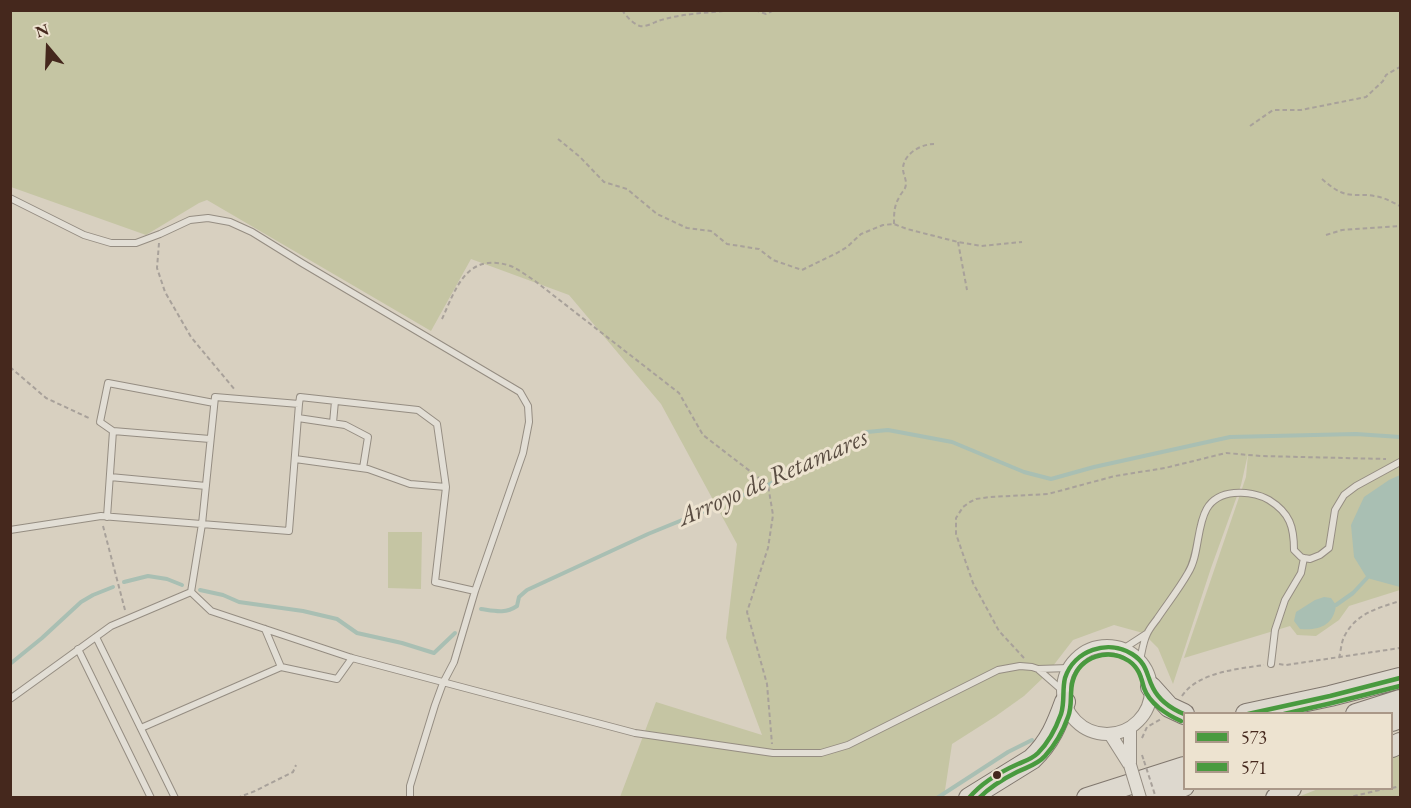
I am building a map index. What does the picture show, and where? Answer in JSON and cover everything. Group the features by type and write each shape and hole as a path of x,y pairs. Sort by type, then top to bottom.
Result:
{"highway":[{"path":"1256,712 1401,678"},
{"path":"1151,687 1164,702 1179,712"},
{"path":"969,798 1032,759 1055,728 1064,696"},
{"path":"1362,712 1401,699"},
{"path":"1087,798 1183,768"},
{"path":"1149,798 1183,787"},
{"path":"1276,798 1289,790"}],"street":[{"path":"1103,646 1123,649 1140,660 1148,673 1151,699 1147,711 1140,720 1120,733 1090,731 1081,726 1068,711 1064,696 1064,683 1069,668 1076,660 1083,653 1103,646"},
{"path":"1130,728 1130,765"},
{"path":"1110,734 1130,765 1140,798"}],"lane":[{"path":"10,198 84,235 111,243 136,243 190,220 208,218 230,222 252,232 520,392 528,406 529,422 523,453 453,662 442,683 410,786 410,798"},
{"path":"210,439 113,430 100,422 108,383 214,403"},
{"path":"191,592 202,524 215,397 299,404"},
{"path":"10,530 104,516 289,531 300,397 418,410 437,424 446,487 435,582 475,591"},
{"path":"333,423 335,401"},
{"path":"298,418 345,425 368,437 363,468"},
{"path":"104,516 110,477 113,430"},
{"path":"295,459 363,468 411,484 446,487"},
{"path":"1140,660 1147,634 1190,571 1197,548 1202,517 1210,503 1223,494 1254,494 1268,499 1289,519 1294,534 1294,550 1301,557 1310,559 1329,548 1335,510 1344,495 1401,462"},
{"path":"110,477 206,486"},
{"path":"1272,664 1275,630 1286,600 1301,573 1304,558"},
{"path":"191,592 211,611 352,658 442,683 635,733 773,753 821,753 848,745 998,670 1020,666 1069,668"},
{"path":"10,699 111,626 191,592"},
{"path":"266,629 280,667"},
{"path":"1123,649 1147,634"},
{"path":"96,637 175,798"},
{"path":"78,649 151,798"},
{"path":"141,728 280,667 337,679 352,658"},
{"path":"1035,668 1064,696"}],"path":[{"path":"622,10 639,26 689,15 734,10"},
{"path":"755,10 766,14 774,10"},
{"path":"1250,126 1274,110 1301,110 1366,97 1383,81 1386,75 1401,67"},
{"path":"558,139 604,182 627,189 657,214 687,228 711,231 727,244 759,249 773,260 802,270 847,247 861,234 883,225 894,224 981,246 1022,242"},
{"path":"894,224 894,208 906,187 904,161 920,146 934,144"},
{"path":"1322,179 1344,194 1373,195 1401,206"},
{"path":"1326,235 1342,230 1401,226"},
{"path":"160,234 157,268 165,292 191,337 243,399"},
{"path":"958,242 968,290"},
{"path":"442,319 462,279 471,268 495,262 514,267 679,393 703,435 768,485 774,515 768,548 747,612 767,684 773,753"},
{"path":"10,367 46,398 100,422"},
{"path":"1035,668 999,632 969,573 956,534 956,518 963,507 970,502 990,497 1048,494 1115,476 1165,468 1226,453 1392,459"},
{"path":"104,516 124,606"},
{"path":"1339,658 1344,637 1356,620 1370,611 1401,601"},
{"path":"1141,745 1143,734 1148,727 1179,712 1186,691 1200,680 1232,670 1272,664 1286,665 1401,648"},
{"path":"1141,749 1156,798"},
{"path":"237,798 293,772 296,765"},
{"path":"1346,798 1381,790"}],"green space":[{"path":"11,11 1400,11 1400,590 1349,606 1339,620 1316,636 1297,635 1290,626 1184,658 1246,477 1248,454 1241,485 1173,684 1158,648 1143,633 1114,625 1073,640 1046,675 1024,696 952,744 944,797 620,797 656,702 762,735 726,638 737,544 661,404 569,295 471,259 431,331 207,200 146,235 11,187"},
{"path":"388,532 422,532 421,589 388,588"},
{"path":"1400,755 1400,797 1298,797 1316,790 1393,790 1393,758"}],"shaded area":[{"path":"1400,475 1400,587 1367,578 1354,557 1351,525 1364,497"},
{"path":"1324,597 1331,598 1336,605 1329,622 1319,628 1300,629 1294,621 1296,612"}],"waterway":[{"name":"Arroyo de Retamares","path":"481,609 500,611 513,609 517,606 519,597 527,590 648,534 768,485 867,432 888,430 952,442 1024,472 1051,479 1094,467 1230,437 1356,434 1400,437"},
{"name":"Arroyo de Retamares","path":"124,582 148,576 167,579 182,585"},
{"path":"1336,605 1353,593 1367,578"},
{"name":"Arroyo de Retamares","path":"10,664 81,602 113,587"},
{"name":"Arroyo de Retamares","path":"200,590 223,595 239,602 303,611 337,619 357,633 434,653 455,633"},
{"path":"937,798 1008,752 1032,740"}],"transit line":[{"name":"573","path":"969,798 992,778 1031,758 1042,749 1061,714 1064,682 1069,668 1076,660 1093,650 1113,647 1132,654 1144,666 1153,688 1162,700 1183,714"},
{"name":"571","path":"979,798 1002,780 1039,762 1049,752 1068,717 1073,680 1088,660 1112,655 1129,661 1141,676 1150,699 1164,712 1181,721"},
{"name":"573","path":"1257,712 1400,678"},
{"name":"571","path":"1293,712 1400,686"}]}
